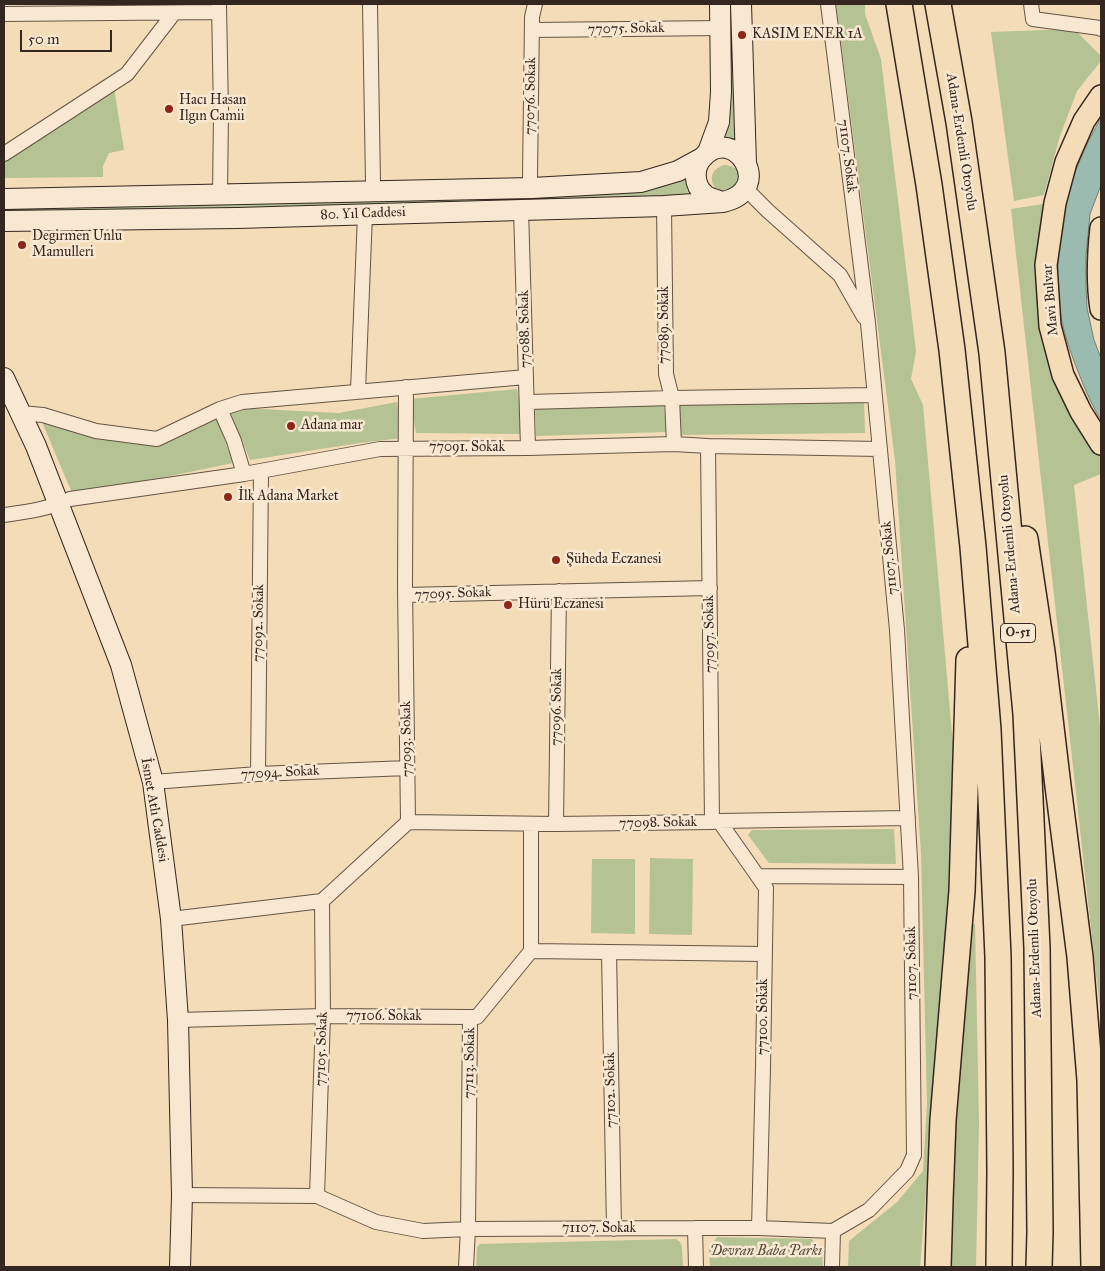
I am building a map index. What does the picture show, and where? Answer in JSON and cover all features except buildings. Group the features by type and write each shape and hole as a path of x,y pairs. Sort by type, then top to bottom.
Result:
{"highway":[{"path":"894,4 907,50"},
{"name":"O-51","path":"899,4 929,185 952,350 973,548 988,730 998,957 999,1267"},
{"name":"Adana-Erdemli Otoyolu","path":"938,4 959,122 992,352 1026,714 1037,948 1040,1222 1038,1267"},
{"path":"992,352 1027,550 1042,652 1080,957 1090,1080 1094,1267"},
{"path":"938,1267 943,1120 962,891 965,749 973,548"}],"main road":[{"path":"705,155 716,149 725,148 734,150 741,155 749,171 745,188 740,195 732,200 723,202 706,196 700,190 696,174 697,165 705,155 719,122 721,92 720,4"},
{"path":"741,4 746,163"},
{"name":"Mavi Bulvar","path":"1101,96 1084,121 1066,162 1055,203 1046,264 1050,326 1063,375 1081,412 1101,444"},
{"name":"80. Yıl Caddesi","path":"4,199 532,188 641,182 678,171 705,155"},
{"name":"80. Yıl Caddesi","path":"4,221 521,210 664,206 723,202"},
{"path":"1101,228 1099,285 1101,309"},
{"name":"İsmet Atlı Caddesi","path":"4,378 36,446 121,665 153,782 171,919 178,1020 182,1195 180,1267"}],"street":[{"path":"370,4 373,182 375,190"},
{"name":"77076. Sokak","path":"532,188 530,178 532,17 535,4"},
{"name":"71107. Sokak","path":"182,1195 317,1196 376,1222 423,1231 468,1229 759,1228 833,1231 869,1210 907,1171 914,1155 911,877 896,630 868,323 828,4"},
{"path":"1031,4 1033,19 1101,29"},
{"path":"4,14 174,13 219,8 220,194"},
{"path":"4,154 127,74 174,13"},
{"name":"77075. Sokak","path":"532,30 721,28"},
{"path":"745,188 840,276 868,323"},
{"name":"77089. Sokak","path":"664,206 666,374 672,398 674,444"},
{"name":"77088. Sokak","path":"521,210 528,448"},
{"path":"358,391 365,214"},
{"path":"21,413 43,415 96,431 157,439 220,409 242,402 526,377"},
{"name":"77093. Sokak","path":"406,387 405,595 408,822"},
{"path":"528,402 874,395"},
{"path":"220,409 234,441 244,474"},
{"name":"77091. Sokak","path":"4,516 48,508 70,499 261,472 380,449 528,448 674,444 880,449"},
{"name":"77097. Sokak","path":"708,446 715,821"},
{"name":"77092. Sokak","path":"258,774 261,472"},
{"name":"77095. Sokak","path":"405,595 710,588"},
{"name":"77096. Sokak","path":"556,824 559,591"},
{"name":"77094. Sokak","path":"153,782 258,774 408,768"},
{"name":"77098. Sokak","path":"408,822 556,824 908,818"},
{"name":"77100. Sokak","path":"715,821 766,888 759,1228"},
{"path":"171,919 322,901 408,822"},
{"path":"531,824 531,951 764,954"},
{"path":"758,876 911,877"},
{"name":"77105. Sokak","path":"317,1196 323,1016 322,901"},
{"name":"77113. Sokak","path":"466,1267 470,1017 477,1017 531,951"},
{"name":"77102. Sokak","path":"609,952 614,1228"},
{"name":"77106. Sokak","path":"178,1020 323,1016 470,1017"},
{"path":"695,1228 696,1267"},
{"path":"832,1267 833,1231"}],"green space":[{"path":"727,4 734,4 736,56 735,148 718,144"},
{"path":"836,4 865,4 865,14 881,59 916,351 911,379 923,405 953,745 953,848 920,1267 848,1267 849,1241 897,1202 923,1171 927,1104 921,854 895,460"},
{"path":"1074,29 1101,56 1101,61 1077,91 1059,139 1044,195 1014,201 991,32"},
{"path":"114,88 124,150 109,153 103,166 103,177 4,178 4,157"},
{"path":"724,165 735,168 740,177 731,193 717,190 712,182 712,175 716,169"},
{"path":"686,177 688,196 4,215 4,206"},
{"path":"1043,204 1038,250 1068,409 1101,457 1101,474 1074,485 1101,736 1101,1018 1011,209"},
{"path":"517,389 525,434 416,433 410,399"},
{"path":"864,401 865,433 680,435 679,403"},
{"path":"397,402 402,438 250,460 230,411 242,408 339,413"},
{"path":"664,403 666,432 536,436 535,405"},
{"path":"217,419 233,463 156,479 72,493 42,422 155,444"},
{"path":"894,829 896,864 769,863 748,835 752,830"},
{"path":"650,858 693,859 692,935 649,934"},
{"path":"592,859 635,859 635,934 591,933"},
{"path":"975,924 979,1123 976,1267 950,1267 955,1121 971,925"},
{"name":"Devran Baba Parkı","path":"717,1237 812,1239 822,1254 823,1267 710,1267 709,1249"},
{"path":"676,1239 682,1247 683,1267 476,1267 477,1247 480,1244"}],"water":[{"path":"1101,118 1101,185 1090,214 1086,255 1086,286 1087,308 1094,340 1101,358 1101,420 1086,390 1067,341 1059,304 1058,275 1059,245 1063,216 1072,181 1080,159"}],"place":[{"name":"KASIM ENER 1A","path":"742,35"},
{"name":"Hacı Hasan Ilgın Camii","path":"169,109"},
{"name":"Degirmen Unlu Mamulleri","path":"22,245"},
{"name":"Adana mar","path":"291,426"},
{"name":"İlk Adana Market","path":"228,497"},
{"name":"Şüheda Eczanesi","path":"556,560"},
{"name":"Hürü Eczanesi","path":"508,605"}]}
